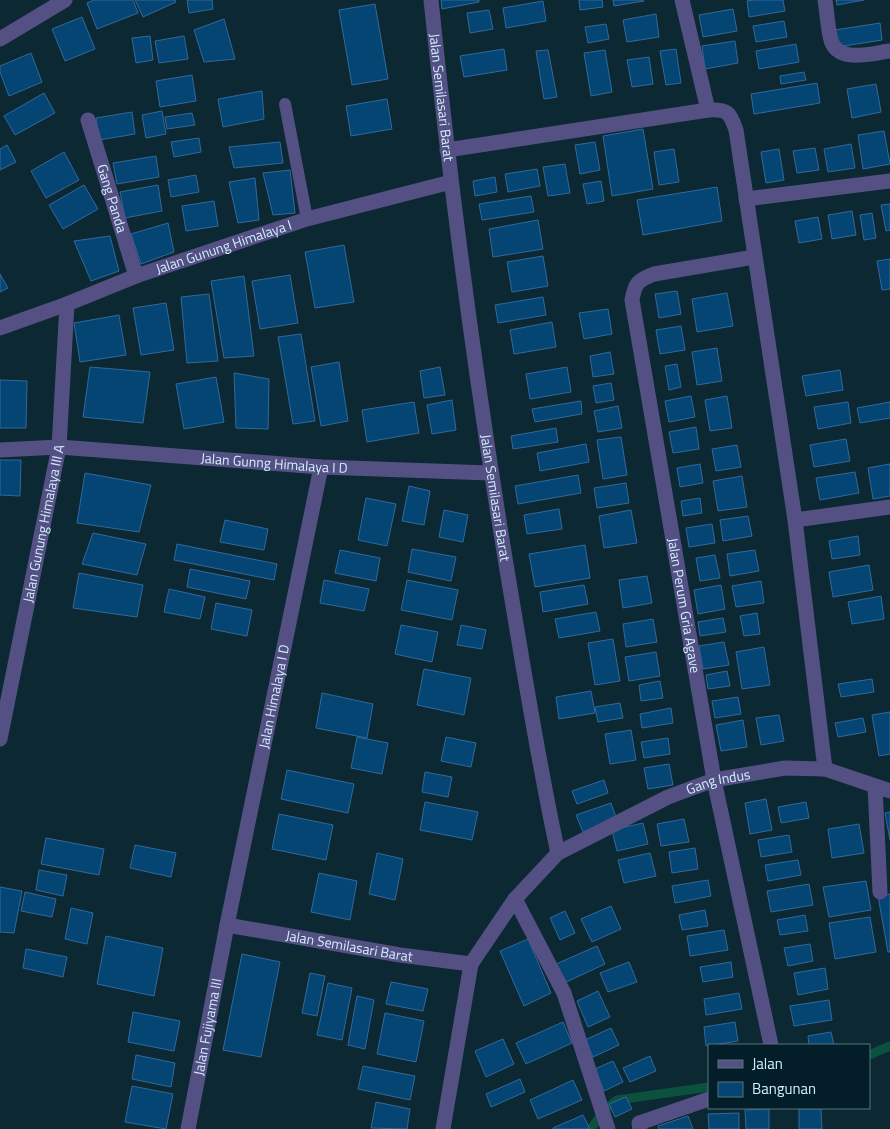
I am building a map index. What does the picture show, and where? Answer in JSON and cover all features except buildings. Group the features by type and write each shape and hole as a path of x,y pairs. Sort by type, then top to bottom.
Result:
{"street":[{"path":"0,39 42,6 65,0"},
{"name":"Jalan Semilasari Barat","path":"432,0 447,150 490,473 544,788 558,853"},
{"path":"682,0 708,110"},
{"path":"825,0 832,42 837,49 848,56 890,51"},
{"path":"447,150 708,110 722,110 731,116 736,130 795,520 824,769"},
{"name":"Gang Panda","path":"88,120 136,276"},
{"path":"746,199 890,181"},
{"name":"Jalan Gunung Himalaya I","path":"0,328 67,304 136,276 307,219 451,182"},
{"name":"Jalan Perum Gria Agave","path":"754,257 654,274 641,279 634,287 632,300 714,780 770,1044"},
{"name":"Jalan Gunung Himalaya III A","path":"0,739 59,447 67,304"},
{"name":"Jalan Gunng Himalaya I D","path":"0,450 59,447 321,467 490,473"},
{"name":"Jalan Himalaya I D","path":"227,925 321,467"},
{"path":"795,520 890,507"},
{"name":"Gang Indus","path":"558,853 668,797 714,780 784,768 824,769 890,791"},
{"path":"875,786 880,892"},
{"path":"444,1129 471,964 515,899 558,853"},
{"path":"515,899 564,993 608,1129"},
{"name":"Jalan Semilasari Barat","path":"227,925 471,964"},
{"name":"Jalan Fujiyama III","path":"188,1129 227,925"},
{"path":"636,1127 708,1099"}],"lane":[{"path":"285,104 307,219"}],"waterway":[{"path":"870,1055 890,1046"},
{"path":"591,1129 605,1109 617,1100 708,1087"}]}
